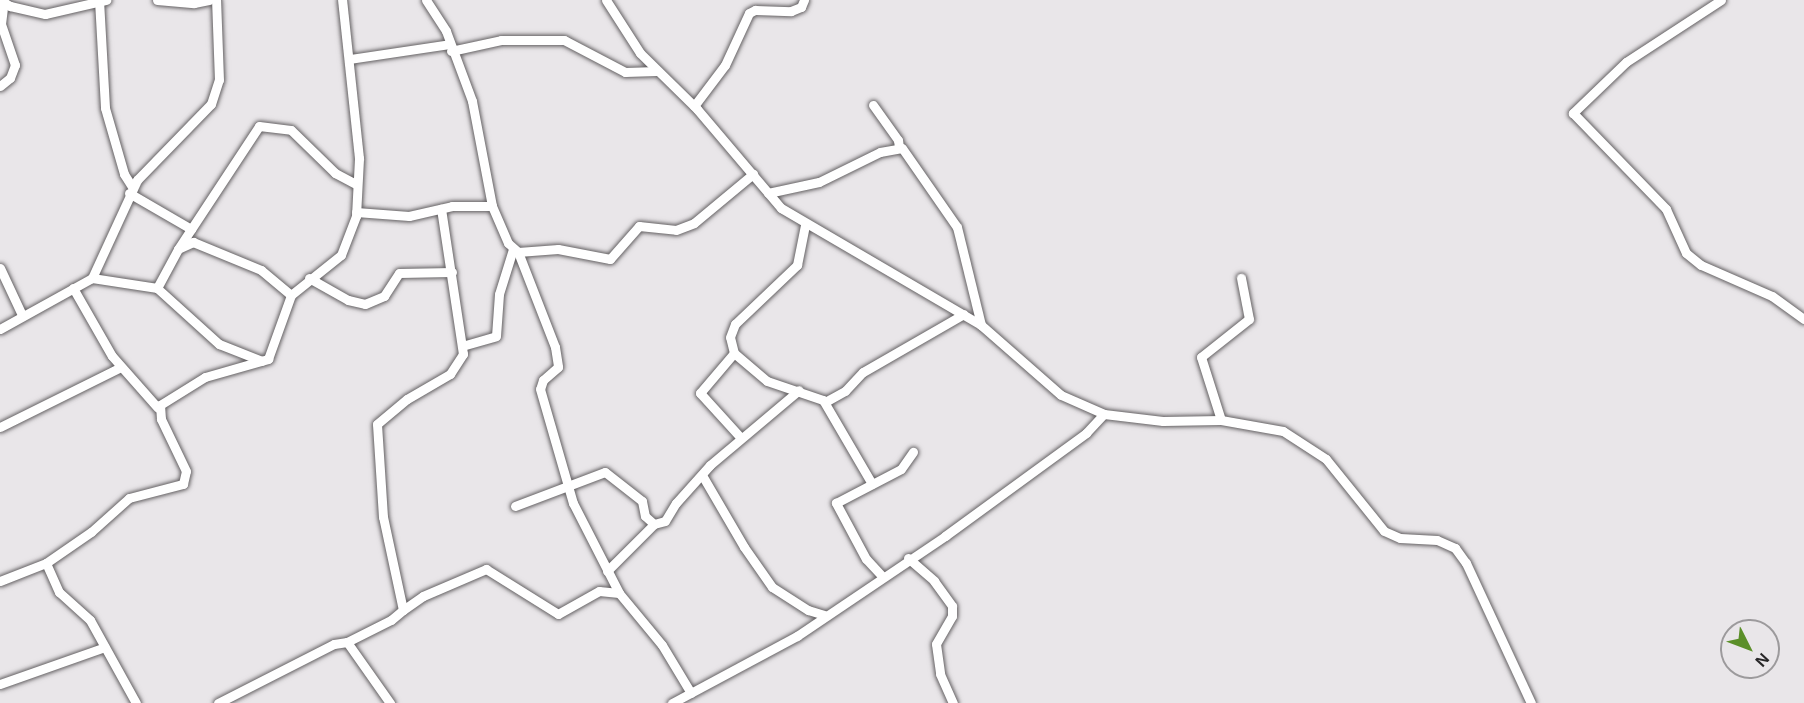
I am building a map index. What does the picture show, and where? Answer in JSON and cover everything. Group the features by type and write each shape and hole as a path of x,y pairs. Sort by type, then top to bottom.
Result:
{"street":[{"path":"0,86 10,78 15,64 1,24 2,1 45,14 101,0 105,108 124,174 131,190 191,229"},
{"path":"157,0 194,3 209,0"},
{"path":"92,278 131,190 211,104 219,80 216,0"},
{"path":"158,408 169,397 205,377 262,362 270,357 291,296 309,278 341,255 356,212 359,151 351,104 350,59 342,0"},
{"path":"426,0 450,48 472,101 492,206 516,251 555,348 558,367 543,380 540,389 568,488 580,520 619,593 662,645 691,693"},
{"path":"606,0 635,47 694,106 768,194 806,225 981,325 1052,389 1104,414 1163,421 1221,420 1296,436 1326,459 1384,531 1400,538 1437,540 1455,548 1466,563 1532,703"},
{"path":"694,106 718,76 749,13 755,10 790,11 801,7 804,0"},
{"path":"1721,0 1626,62 1573,113 1666,209 1686,253 1701,265 1772,296 1804,319"},
{"path":"350,59 501,40 564,40 625,72 657,71"},
{"path":"873,105 898,140 899,147 919,169 957,227 981,325"},
{"path":"157,288 178,249 259,126 289,129 329,169 356,184"},
{"path":"768,194 819,182 899,147"},
{"path":"516,251 558,249 610,259 639,226 676,230 694,224 753,174"},
{"path":"356,212 409,216 474,203 492,206"},
{"path":"403,610 383,517 377,421 450,374 461,362 462,346 441,209"},
{"path":"806,225 797,265 733,327 730,338 734,353 767,381 799,390 825,402 872,484"},
{"path":"178,249 193,242 240,259 261,270 291,296"},
{"path":"462,346 496,336 499,294 516,251"},
{"path":"0,268 22,315"},
{"path":"309,278 348,300 365,304 384,296 399,273 452,273"},
{"path":"0,329 92,278 157,288 219,344 262,362"},
{"path":"1221,420 1201,357 1249,319 1241,278"},
{"path":"0,569 1,580 46,563 91,532 129,498 151,490 171,489 186,481 186,471 158,408 121,367 73,288"},
{"path":"825,402 845,391 863,372 964,314"},
{"path":"734,353 699,394 741,438"},
{"path":"0,428 121,367"},
{"path":"607,571 654,524 665,521 676,503 741,438 799,390"},
{"path":"672,703 788,641 1086,433 1104,414"},
{"path":"882,576 866,559 836,505 845,496 901,469 913,452"},
{"path":"515,506 568,488 597,472 613,475 642,501 645,516 654,524"},
{"path":"702,475 744,547 772,587 807,610 824,615"},
{"path":"908,558 934,581 952,606 952,616 936,644 940,674 952,703"},
{"path":"46,563 59,592 84,613 136,703"},
{"path":"218,703 334,644 347,642 395,618 423,596 486,569 558,614 599,591 619,593"},
{"path":"347,642 390,703"},
{"path":"0,684 105,647"}]}
